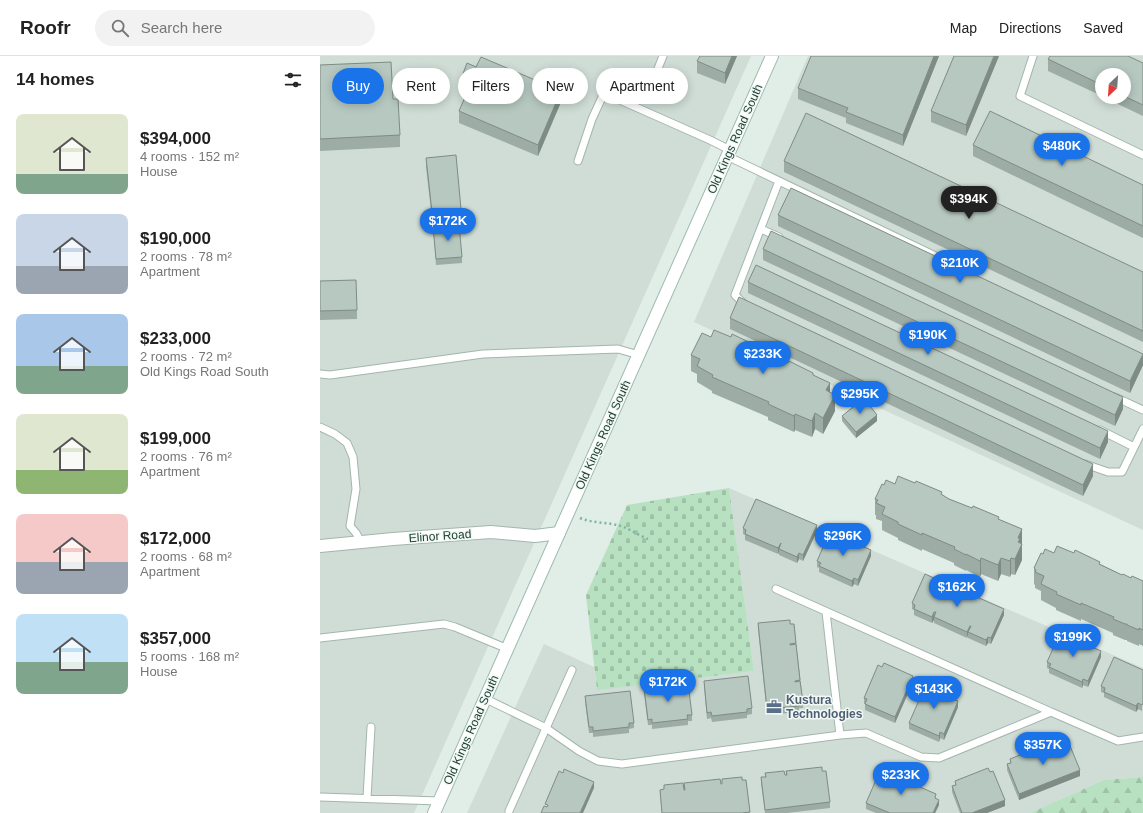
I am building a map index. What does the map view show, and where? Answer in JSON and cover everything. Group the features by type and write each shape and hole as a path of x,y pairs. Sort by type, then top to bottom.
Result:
{"street":[{"name":"Old Kings Road South","path":"434,813 772,56"},
{"name":"Elinor Road","path":"320,546 491,532 535,536 559,533"}],"lane":[{"path":"659,68 663,56"},
{"path":"1033,56 1020,96 1143,155"},
{"path":"578,161 592,119 604,93 710,140 728,153 779,181 958,266"},
{"path":"754,309 746,306 735,295 779,181"},
{"path":"761,229 782,239"},
{"path":"748,263 755,266"},
{"path":"320,374 330,375 483,354 618,349 639,355"},
{"path":"1107,393 1143,410"},
{"path":"1091,426 1134,446"},
{"path":"320,427 335,434 347,443 353,457 356,489 350,526 361,542"},
{"path":"1078,460 1108,472 1122,472 1143,429"},
{"path":"776,589 1118,741 1143,737"},
{"path":"826,612 840,735"},
{"path":"320,638 444,624 456,627 508,649"},
{"path":"509,811 572,670"},
{"path":"486,699 546,728 579,751 598,761 622,764 840,735 866,733 920,757 939,758 1051,712"},
{"path":"367,798 371,727"},
{"path":"320,797 439,802"}],"path":[{"path":"568,513 588,521 618,525 648,539"}],"shaded area":[{"path":"320,56 751,56 414,813 320,813"},
{"path":"808,56 1143,56 1143,530 694,322"},
{"path":"729,488 1143,668 1143,777 1104,780 1030,813 467,813 544,644 594,667 597,689 754,671"}],"green space":[{"path":"729,488 754,671 597,690 586,595 627,505"},
{"path":"1143,777 1143,813 1030,813 1104,780"}],"building":[{"path":"700,56 732,56 725,73 697,61"},
{"path":"811,56 934,56 903,135 846,112 848,108 798,88"},
{"path":"954,56 994,56 966,125 931,111"},
{"path":"1050,56 1128,56 1143,63 1143,105 1131,99 1131,68 1095,68 1095,82 1048,59"},
{"path":"481,57 507,68 465,68 467,63 476,67"},
{"path":"391,62 392,104 398,104 400,135 320,139 320,65"},
{"path":"524,75 532,79 532,104 555,104 538,145 459,111 462,104 524,104"},
{"path":"990,111 1143,185 1143,226 973,145"},
{"path":"806,113 1143,272 1143,331 784,161"},
{"path":"456,155 461,209 432,212 426,158"},
{"path":"791,188 1143,354 1130,381 778,215"},
{"path":"459,224 462,257 436,259 433,226"},
{"path":"771,231 1123,397 1115,415 763,249"},
{"path":"756,265 1108,431 1100,448 748,282"},
{"path":"356,280 357,310 320,311 320,281"},
{"path":"739,297 1093,464 1083,485 730,318"},
{"path":"714,330 731,337 732,334 757,346 756,349 764,353 788,363 789,361 830,383 826,390 835,395 823,418 815,413 812,421 795,414 794,416 768,404 769,402 712,377 713,375 697,366 700,359 691,355 702,333 711,337"},
{"path":"864,398 877,415 856,432 842,416"},
{"path":"898,476 915,483 916,481 942,492 941,494 949,499 972,508 973,506 1022,529 1018,542 1022,544 1015,559 1011,558 1010,561 1001,558 998,565 981,558 980,561 954,549 955,547 922,533 922,535 898,524 898,522 882,514 885,507 876,503 878,500 875,499 882,484 884,485 886,480 895,484"},
{"path":"756,499 817,525 803,555 799,553 797,557 779,549 781,543 778,548 745,534 746,530 743,528"},
{"path":"830,532 871,550 858,580 854,578 852,581 819,566 821,563 817,561"},
{"path":"1057,546 1074,553 1075,550 1122,575 1123,574 1131,578 1132,576 1143,581 1143,630 1139,628 1139,630 1113,619 1114,617 1056,594 1057,592 1041,584 1044,576 1035,572 1036,570 1034,568 1041,553 1043,554 1045,549 1054,553"},
{"path":"925,574 1004,609 991,638 988,637 986,640 968,632 971,626 967,632 934,617 936,612 934,612 932,617 914,609 915,605 912,603"},
{"path":"790,620 790,624 794,624 796,643 790,645 796,644 800,680 795,682 800,681 803,702 799,702 799,706 767,709 758,623"},
{"path":"1060,633 1101,651 1088,681 1083,679 1082,682 1049,667 1051,664 1047,662"},
{"path":"1114,657 1143,670 1142,705 1138,703 1136,706 1104,692 1105,688 1101,686"},
{"path":"884,663 913,676 895,717 865,704 867,699 864,698 878,665 882,667"},
{"path":"748,676 752,708 747,709 747,712 712,716 711,712 707,713 704,681"},
{"path":"927,682 957,695 955,700 958,701 944,734 940,732 939,736 909,723"},
{"path":"688,683 692,715 687,715 688,719 652,723 652,719 648,720 644,688"},
{"path":"630,691 634,723 629,723 629,727 593,731 593,727 589,727 585,696"},
{"path":"1063,739 1064,742 1068,741 1080,770 1019,794 1007,764 1011,763 1010,759 1027,752 1029,756 1031,755 1029,752"},
{"path":"822,767 822,771 826,771 830,802 765,810 761,777 766,777 765,773 784,771 785,775 787,775 786,771"},
{"path":"988,768 990,772 993,771 1005,800 972,813 962,813 952,786 956,785 955,781"},
{"path":"564,769 594,782 580,813 541,813 544,806 547,807 548,805 545,804 559,771 563,773"},
{"path":"884,771 902,779 900,782 902,783 904,780 936,794 935,798 939,800 933,813 890,813 866,803 879,773 882,775"},
{"path":"742,777 742,780 746,780 750,812 662,813 660,790 664,789 664,785 683,783 685,790 684,783 720,779 722,784 722,779"}],"place":[{"name":"Kustura Technologies","path":"774,707"}]}
